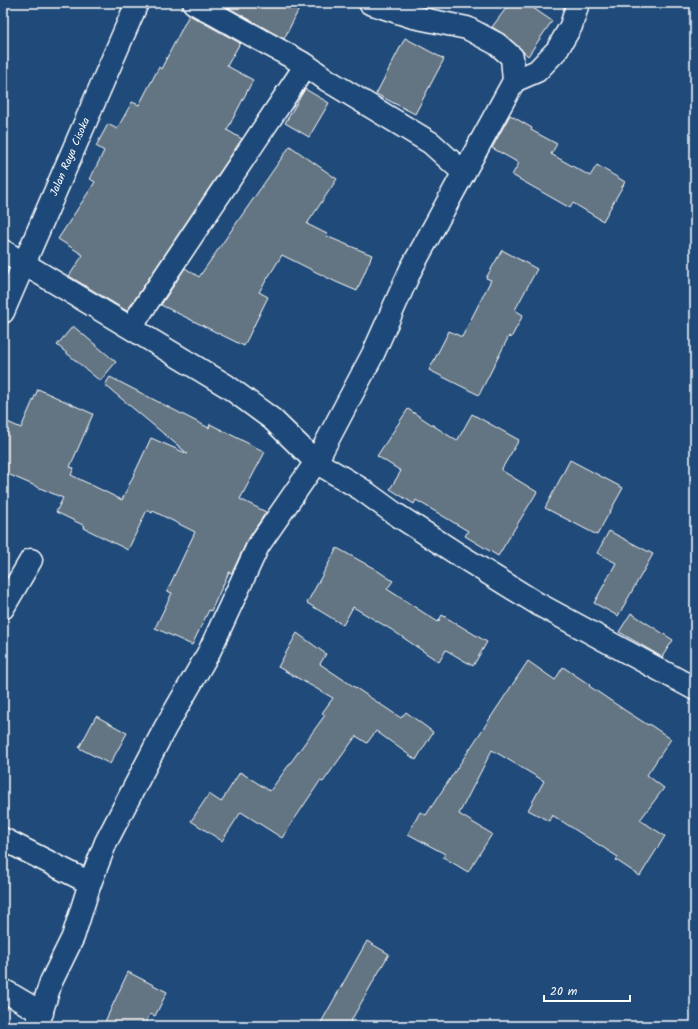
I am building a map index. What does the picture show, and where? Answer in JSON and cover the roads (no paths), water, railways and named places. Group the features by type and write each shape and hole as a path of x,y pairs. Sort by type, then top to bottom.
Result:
{"street":[{"name":"Jalan Raya Cisoka","path":"3,312 137,3"},
{"path":"194,3 306,65 327,80 430,144 464,173"},
{"path":"3,990 40,1019 51,982 73,937 90,884 106,842 165,728 209,652 258,546 316,462 372,354 411,269 514,81 512,57 497,44 467,28 413,18 370,3"},
{"path":"514,81 537,71 557,50 571,26 578,3"},
{"path":"131,327 306,65"},
{"path":"3,251 227,386 272,419 316,462 361,489 400,517 518,592 695,689"},
{"path":"3,608 31,560"},
{"path":"3,839 90,884"}]}
